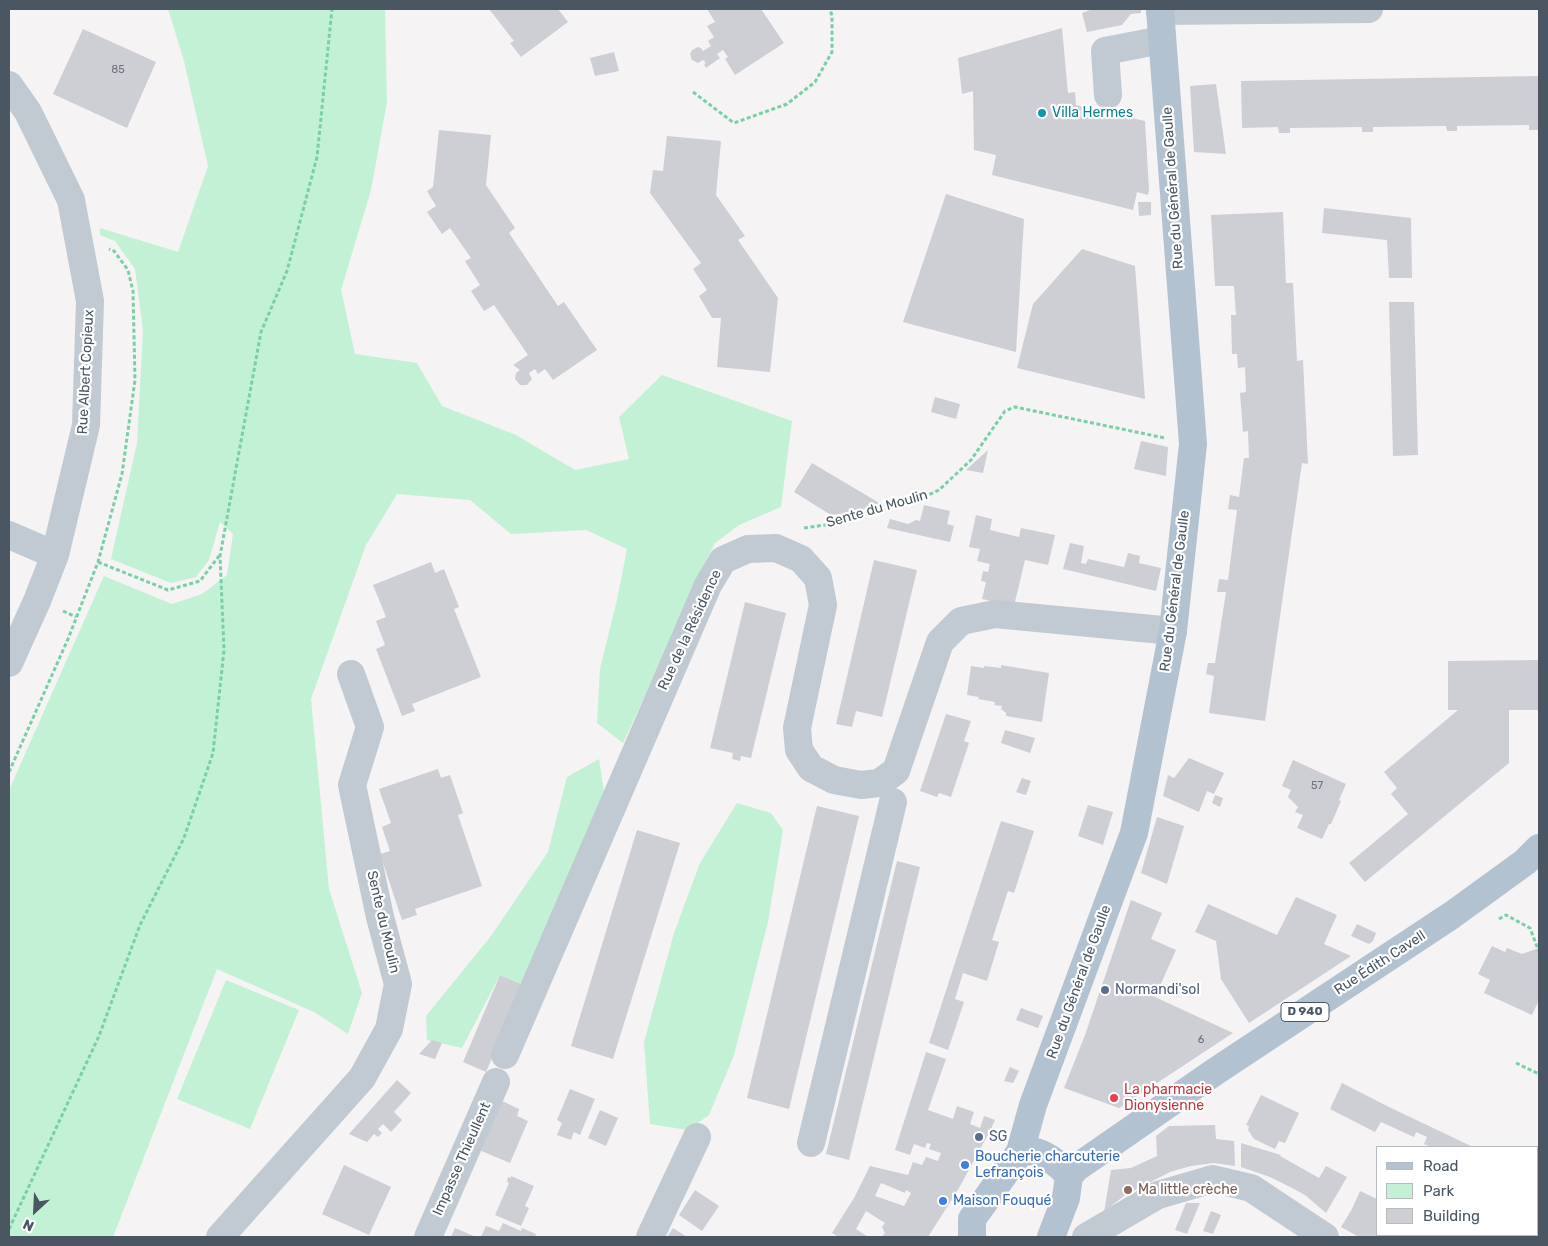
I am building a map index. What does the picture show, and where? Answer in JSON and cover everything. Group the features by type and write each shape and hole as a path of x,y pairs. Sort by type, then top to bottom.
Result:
{"main road":[{"name":"Rue du Général de Gaulle","path":"1020,1152 1033,1105 1134,833 1173,632 1193,444 1160,10"},
{"name":"Rue Édith Cavell","path":"1069,1176 1076,1168 1216,1071 1452,915 1525,862 1539,848"},
{"path":"972,1237 972,1219 1020,1152 1033,1151 1047,1157 1069,1176 1066,1198 1051,1237"}],"street":[{"path":"1160,10 1369,9"},
{"path":"1108,95 1105,50 1162,40"},
{"name":"Rue Albert Copieux","path":"9,85 28,112 70,200 90,300 86,426 54,555 37,601 9,663"},
{"path":"9,535 54,555"},
{"name":"Rue de la Résidence","path":"505,1055 708,585 723,560 748,549 776,548 801,559 818,578 823,606 797,728 799,750 811,768 834,780 861,785 879,783 896,771 940,642 962,622 995,614 1173,632"},
{"name":"Sente du Moulin","path":"220,1237 362,1078 389,1029 398,984 380,917 352,785 370,728 351,674"},
{"path":"811,1143 893,802"},
{"name":"Impasse Thieullent","path":"428,1237 496,1082"},
{"path":"650,1237 697,1138"},
{"path":"1086,1237 1158,1194 1213,1180 1251,1188 1325,1237"}],"path":[{"path":"9,1229 99,1036 140,925 184,838 213,753 224,650 220,556 261,332 287,271 318,157 332,9"},
{"path":"693,92 734,124 787,104 815,82 832,52 832,16 830,9"},
{"path":"9,772 68,639 98,562 122,474 135,380 133,291 128,270 114,251 77,233"},
{"name":"Sente du Moulin","path":"798,528 834,522 926,496 938,490 971,460 1004,411 1015,407 1151,435"},
{"path":"98,562 168,590 200,581 220,556"},
{"path":"1490,923 1506,915 1530,928 1539,952"},
{"path":"1516,1063 1539,1074"}],"green space":[{"path":"168,9 385,9 387,102 371,190 341,290 355,354 417,363 442,406 516,435 575,470 629,459 619,417 662,375 792,421 781,507 739,525 715,543 623,743 597,723 600,669 627,549 586,530 511,534 470,500 397,494 366,545 311,699 329,889 362,993 348,1034 314,1012 217,969 113,1237 9,1237 9,790 104,576 172,604 202,594 227,575 233,534 220,522 209,560 196,577 171,583 111,559 137,443 143,330 135,269 115,241 100,235 100,228 178,252 208,166 184,61"},
{"path":"599,759 604,792 523,985 500,975 462,1048 427,1040 426,1016 491,936 548,852 567,777"},
{"path":"737,803 771,813 783,830 768,922 734,1055 709,1115 688,1130 650,1124 644,1042 674,933 700,863"},
{"path":"226,980 299,1010 250,1129 177,1099"}],"building":[{"path":"489,9 558,9 568,22 521,57 510,43 514,41"},
{"path":"707,9 761,9 784,43 735,75 725,59 728,57 723,50 717,54 720,58 706,68 704,64 706,63 703,60 698,63 692,60 690,54 692,50 698,47 703,51 711,46 708,41 714,37 707,26 715,22"},
{"path":"1090,9 1141,9 1141,13 1131,14 1122,25 1087,32 1082,13"},
{"name":"Villa Hermes","path":"1062,28 1068,93 1075,92 1076,105 1145,121 1149,190 1148,195 1137,192 1133,210 992,175 996,155 974,150 973,91 962,94 958,58"},
{"path":"83,29 156,62 127,128 53,94"},
{"path":"614,52 619,71 595,76 590,58"},
{"path":"1539,76 1539,130 1529,130 1529,125 1457,126 1457,131 1447,131 1446,126 1373,127 1373,132 1362,132 1362,127 1290,128 1290,133 1279,133 1278,127 1242,128 1241,81"},
{"path":"1216,84 1226,154 1194,152 1190,86"},
{"path":"439,130 491,135 486,185 515,228 509,233 558,306 564,302 597,350 553,380 545,369 538,374 535,369 529,373 532,379 527,385 520,385 515,379 516,373 520,370 513,365 528,355 494,305 484,311 471,291 480,285 465,261 471,258 450,228 442,234 427,212 436,206 427,191 433,187"},
{"path":"667,136 721,141 716,195 745,236 738,240 778,298 770,372 717,367 721,318 712,318 699,296 707,290 693,269 701,263 650,193 653,170 663,171"},
{"path":"946,194 1024,219 1016,352 903,322"},
{"path":"1138,202 1151,202 1151,215 1139,216"},
{"path":"1324,208 1411,218 1412,278 1389,278 1387,240 1322,233"},
{"path":"1283,212 1286,283 1293,283 1297,361 1303,360 1308,464 1302,463 1265,721 1209,713 1214,676 1206,674 1208,663 1215,663 1226,592 1217,592 1219,579 1228,580 1237,510 1228,509 1230,495 1239,497 1244,458 1249,458 1248,431 1243,432 1240,393 1246,392 1245,367 1238,368 1237,354 1232,354 1231,315 1236,315 1234,286 1215,286 1211,215"},
{"path":"1082,249 1135,266 1145,399 1017,368 1033,304"},
{"path":"1389,302 1414,302 1418,455 1393,456"},
{"path":"935,397 960,404 956,419 931,412"},
{"path":"1141,441 1168,447 1166,476 1134,469"},
{"path":"988,450 983,473 966,470"},
{"path":"812,463 881,504 848,513 831,515 794,492"},
{"path":"924,505 950,511 947,524 954,526 950,542 887,528 890,519 908,524 916,520 920,521"},
{"path":"976,515 992,519 990,530 1019,537 1021,528 1055,535 1048,565 1025,560 1014,606 982,599 986,582 981,581 983,571 988,572 990,564 977,561 980,549 969,547"},
{"path":"1070,543 1084,546 1081,563 1086,564 1088,559 1124,567 1128,553 1140,556 1139,563 1161,568 1156,591 1063,569"},
{"path":"874,560 917,570 882,717 856,711 852,727 836,724"},
{"path":"431,562 435,573 444,569 459,607 454,609 481,677 412,704 415,711 402,716 376,649 385,645 376,621 386,617 373,585"},
{"path":"745,602 786,613 751,758 741,756 740,761 732,759 733,753 710,748"},
{"path":"1539,660 1539,710 1509,710 1509,763 1365,882 1349,863 1408,814 1391,794 1397,788 1384,772 1458,710 1448,710 1448,661"},
{"path":"1001,665 1049,673 1042,722 1006,716 1006,713 1001,709 1002,706 994,705 995,702 967,695 971,666 1001,668"},
{"path":"946,714 971,721 964,741 969,743 951,797 939,793 937,797 920,791"},
{"path":"1005,730 1035,738 1030,753 1001,743"},
{"path":"1189,758 1224,773 1214,794 1207,791 1199,812 1163,796 1168,775 1174,778"},
{"path":"1293,760 1346,784 1331,824 1329,824 1322,839 1297,828 1303,815 1295,812 1298,807 1288,797 1291,790 1282,786"},
{"path":"438,769 441,778 450,775 463,813 458,815 482,886 415,909 417,915 402,920 380,854 390,851 382,827 391,823 379,789"},
{"path":"1022,778 1031,781 1026,795 1016,792"},
{"path":"1215,795 1223,798 1220,807 1212,803"},
{"path":"1088,805 1113,812 1103,845 1078,836"},
{"path":"817,806 859,816 789,1109 747,1098"},
{"path":"1157,817 1184,826 1167,884 1141,873"},
{"path":"1001,821 1034,831 1014,893 1008,891 992,940 999,942 987,981 963,973 955,999 964,1002 948,1050 929,1043"},
{"path":"637,830 680,843 613,1059 571,1046"},
{"path":"897,861 920,867 849,1160 826,1154"},
{"path":"1296,897 1337,915 1324,944 1351,956 1249,1023 1221,979 1216,941 1195,932 1208,904 1277,935"},
{"path":"1131,900 1162,913 1151,939 1176,950 1155,997 1233,1033 1119,1108 1064,1088 1085,1035"},
{"path":"1357,924 1376,933 1373,941 1369,944 1351,936"},
{"path":"1492,946 1505,952 1507,948 1522,954 1539,948 1539,1000 1532,1015 1484,993 1490,980 1478,974"},
{"path":"500,975 523,985 486,1072 463,1062"},
{"path":"1021,1008 1043,1016 1038,1028 1016,1020"},
{"path":"432,1040 442,1043 435,1059 419,1054"},
{"path":"926,1052 946,1059 928,1110 953,1119 957,1106 974,1112 970,1124 980,1128 984,1116 995,1120 959,1188 928,1237 882,1237 885,1233 882,1227 885,1223 866,1211 856,1229 868,1237 839,1237 832,1233 854,1198 870,1166 908,1175 913,1162 922,1165 926,1157 938,1161 941,1153 929,1149 931,1144 927,1143 925,1148 914,1144 910,1155 895,1150","holes":["881,1183 905,1193 906,1190 911,1193 904,1206 875,1196"]},
{"path":"1010,1067 1019,1071 1013,1083 1004,1081"},
{"path":"397,1080 411,1093 394,1112 402,1120 391,1132 383,1124 378,1129 382,1133 378,1137 374,1134 367,1142 349,1134"},
{"path":"1342,1083 1471,1146 1429,1146 1424,1144 1427,1137 1416,1132 1414,1137 1381,1122 1375,1132 1330,1109"},
{"path":"570,1089 595,1099 580,1135 574,1132 571,1140 557,1135 562,1123 557,1120"},
{"path":"1261,1095 1299,1113 1285,1143 1279,1141 1275,1149 1254,1139 1248,1130 1249,1126 1246,1125"},
{"path":"500,1100 519,1109 517,1116 528,1121 510,1163 479,1150"},
{"path":"600,1110 618,1118 606,1146 588,1138"},
{"path":"1215,1125 1216,1139 1234,1141 1235,1166 1214,1163 1191,1166 1170,1172 1125,1195 1104,1212 1111,1170 1131,1168 1157,1156 1156,1136 1169,1126"},
{"path":"1241,1143 1281,1155 1319,1178 1326,1166 1347,1177 1326,1213 1305,1195 1270,1177 1241,1167"},
{"path":"1539,1158 1539,1209 1538,1208"},
{"path":"344,1165 391,1187 369,1235 322,1214"},
{"path":"511,1176 534,1186 525,1206 529,1208 521,1226 495,1215 509,1183 507,1182 508,1177 511,1178"},
{"path":"695,1190 719,1206 702,1231 679,1215"},
{"path":"1360,1191 1376,1199 1376,1236 1438,1236 1359,1237 1341,1227"},
{"path":"1186,1203 1200,1203 1187,1234 1175,1230"},
{"path":"1211,1211 1221,1215 1213,1234 1203,1231"},
{"path":"503,1223 521,1231 522,1228 536,1234 535,1237 481,1237 486,1226 499,1231"},
{"path":"455,1228 476,1237 451,1237"},
{"path":"673,1228 687,1237 667,1237"}],"place":[{"name":"Villa Hermes","path":"1042,113"},
{"name":"Normandi'sol","path":"1105,990"},
{"name":"La pharmacie Dionysienne","path":"1114,1098"},
{"name":"SG","path":"979,1137"},
{"name":"Boucherie charcuterie Lefrançois","path":"965,1165"},
{"name":"Ma little crèche","path":"1128,1190"},
{"name":"Maison Fouqué","path":"943,1201"}]}
